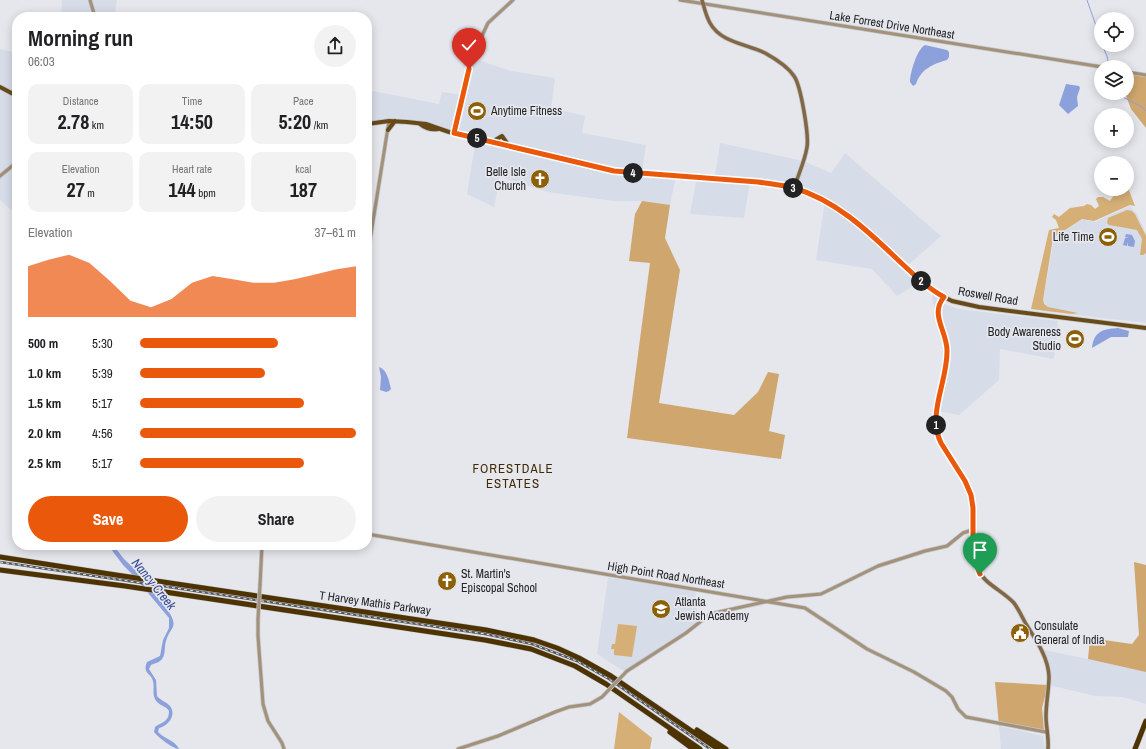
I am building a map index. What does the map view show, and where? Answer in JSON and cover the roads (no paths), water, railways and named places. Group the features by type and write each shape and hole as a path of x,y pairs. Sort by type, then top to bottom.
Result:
{"highway":[{"name":"T Harvey Mathis Parkway","path":"0,557 486,630 528,638 557,648 590,663 677,720 718,749"},
{"name":"T Harvey Mathis Parkway","path":"0,570 125,586 519,646 575,666 625,697 700,749"},
{"path":"625,697 693,749"},
{"path":"677,720 686,723 726,749"},
{"path":"1136,749 1146,721"},
{"path":"1139,749 1146,724"}],"main road":[{"path":"702,2 710,24 720,35 758,50 771,57 790,72 796,79 806,122 808,142 805,156 794,188"},
{"path":"0,87 12,93"},
{"name":"Roswell Road","path":"372,123 395,121 429,125 454,133 614,171 758,182 794,188 824,201 853,219 928,287 944,297 964,304 979,307 1146,328"},
{"path":"388,130 395,121"},
{"path":"492,142 502,136 509,146"},
{"path":"944,297 937,311 945,336 947,352 936,424 938,437 970,491 973,508 973,556 980,574 985,581 1015,605 1044,656 1048,676 1046,732 1049,748"}],"street":[{"path":"90,0 94,12"},
{"path":"454,133 469,69 478,44 488,23 513,0"},
{"name":"Lake Forrest Drive Northeast","path":"680,0 702,2 1094,66"},
{"path":"1134,73 1146,75"},
{"path":"372,229 389,121"},
{"path":"0,176 12,166"},
{"path":"458,749 498,736 563,709 590,704 602,697 627,671 686,633 707,615 793,596 820,594 878,566 925,551 947,546 963,532 972,530"},
{"name":"High Point Road Northeast","path":"372,535 808,609 867,649 914,672 946,691 952,697 962,713 969,719 1046,732"},
{"path":"262,550 258,636 263,704 268,721 282,743 284,749"}],"water":[{"path":"925,45 947,50 949,52 949,57 947,60 932,65 924,71 916,84 913,86 910,82 911,73 919,51"},
{"path":"1066,84 1079,86 1080,88 1077,97 1078,106 1068,114 1059,105"},
{"path":"1126,234 1132,235 1135,241 1134,247 1128,246 1128,242 1127,246 1123,245 1125,238 1129,238 1125,237"},
{"path":"1118,328 1129,331 1128,337 1111,337 1092,348 1097,334 1104,330"},
{"path":"379,367 384,370 387,376 391,389 389,391 386,392 380,390 381,377"},
{"path":"112,550 117,550 138,572 172,617 174,625 166,641 163,657 160,661 151,665 149,669 156,680 157,696 167,703 172,709 172,716 170,720 166,725 159,728 158,732 175,744 179,749 162,740 154,732 155,727 166,720 169,715 169,711 155,699 154,684 152,678 146,671 147,662 160,656 163,640 169,628 169,618"}],"waterway":[{"path":"1087,0 1094,20"},
{"path":"1105,52 1108,60"},
{"path":"1128,100 1142,107 1146,111"}],"railway":[{"path":"0,562 485,634 532,644 577,661 609,679 710,749"}],"place":[{"name":"Anytime Fitness","path":"477,111"},
{"name":"Belle Isle Church","path":"540,179"},
{"name":"Life Time","path":"1108,237"},
{"name":"Body Awareness Studio","path":"1075,339"},
{"name":"St. Martin's Episcopal School","path":"447,581"},
{"name":"Atlanta Jewish Academy","path":"661,609"},
{"name":"Consulate General of India","path":"1020,633"}],"district":[{"name":"FORESTDALE ESTATES","path":"513,476"}],"water label":[{"name":"Nancy Creek","path":"154,584"}]}
